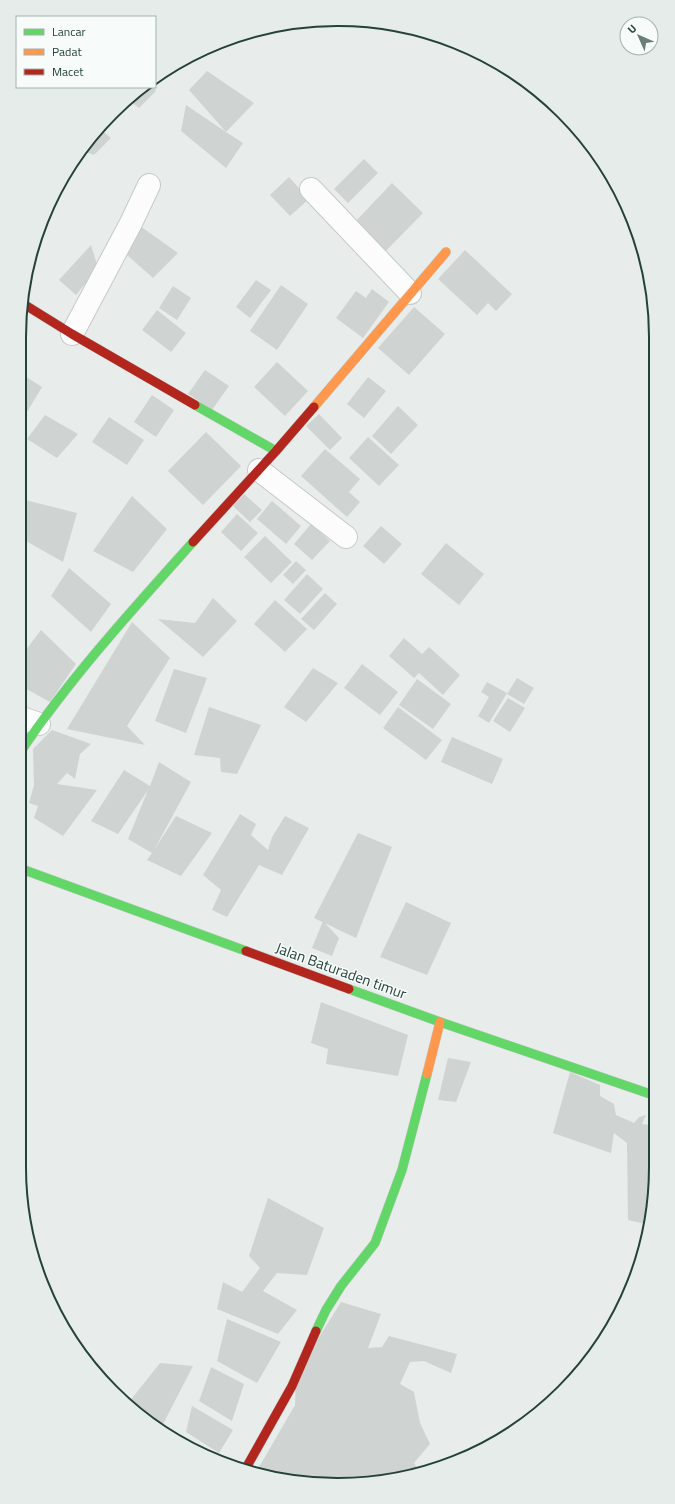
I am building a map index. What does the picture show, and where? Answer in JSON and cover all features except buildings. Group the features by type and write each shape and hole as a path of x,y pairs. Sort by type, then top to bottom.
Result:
{"street":[{"path":"72,334 131,223 149,185"},
{"path":"311,189 410,293"},
{"path":"26,744 39,724 124,619 276,451 446,252"},
{"path":"28,307 72,334 276,451"},
{"path":"259,470 346,537"},
{"path":"26,719 39,724"},
{"name":"Jalan Baturaden timur","path":"26,871 440,1022 649,1094"},
{"path":"248,1464 292,1386 326,1310 341,1286 375,1243 402,1170 440,1022"}],"traffic: fast":[{"path":"195,405 276,451"},
{"path":"26,744 80,671 193,542"},
{"path":"26,871 246,951"},
{"path":"349,989 649,1094"},
{"path":"316,1331 326,1310 341,1286 375,1243 402,1170 427,1074"}],"traffic: slow":[{"path":"314,407 446,252"},
{"path":"427,1074 440,1022"}],"traffic: jam":[{"path":"28,307 195,405"},
{"path":"193,542 314,407"},
{"path":"246,951 349,989"},
{"path":"248,1464 292,1386 316,1331"}]}
